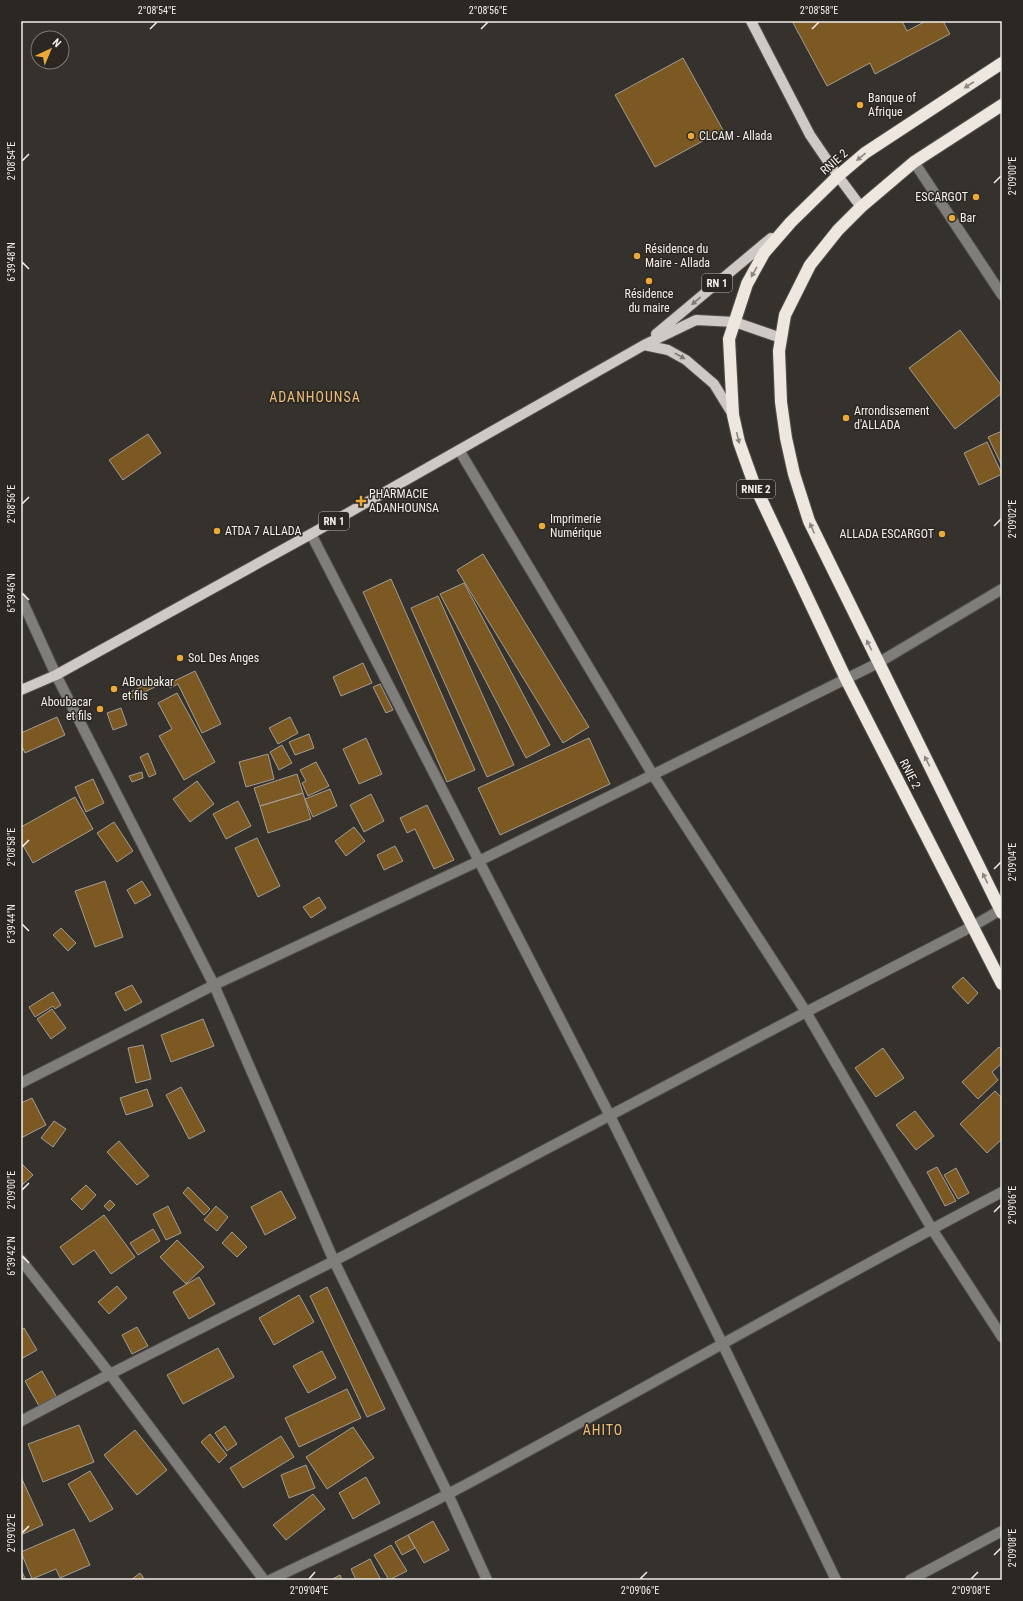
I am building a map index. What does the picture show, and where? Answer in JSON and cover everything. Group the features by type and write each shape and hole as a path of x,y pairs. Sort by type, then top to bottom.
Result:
{"highway":[{"name":"RNIE 2","path":"1002,63 865,153 838,176 791,222 764,253 747,284 729,339 733,415 739,442 754,484 846,679 1002,984"},
{"name":"RNIE 2","path":"1002,105 914,162 861,207 838,230 810,265 785,315 779,351 781,402 786,438 808,521 1002,910"}],"main road":[{"path":"751,21 810,135 861,207"},
{"name":"RN 1","path":"644,344 791,222"},
{"name":"RN 1","path":"21,690 56,675 311,534 644,344 696,320 735,322 781,338"},
{"path":"644,344 668,350 686,360 714,384 733,415"}],"street":[{"path":"914,162 1002,295"},
{"path":"459,450 652,775 806,1012 932,1228 1002,1337"},
{"path":"311,534 610,1116 723,1345 836,1580"},
{"path":"21,1083 214,985 479,861 878,663 1002,589"},
{"path":"21,598 56,675 214,985 334,1262 448,1494 487,1580"},
{"path":"21,1421 110,1374 334,1262 1002,910"},
{"path":"270,1580 448,1494 723,1345 932,1228 1002,1192"},
{"path":"21,1260 110,1374 264,1580"},
{"path":"910,1580 1002,1531"}],"building":[{"path":"792,21 902,21 907,31 926,21 943,21 950,34 875,74 870,63 827,86"},
{"path":"683,58 723,130 655,167 615,95"},
{"path":"960,330 1002,386 1002,393 955,429 909,368"},
{"path":"1002,431 1002,466 988,437"},
{"path":"148,434 161,453 123,480 109,460"},
{"path":"987,442 1002,474 979,485 964,453"},
{"path":"483,554 589,727 563,743 457,570"},
{"path":"391,579 475,770 447,782 363,592"},
{"path":"464,583 550,745 526,758 440,594"},
{"path":"438,596 514,765 487,777 411,608"},
{"path":"363,663 372,683 341,696 333,677"},
{"path":"195,671 221,724 202,733 178,684 170,688 168,684"},
{"path":"152,681 155,687 128,700 125,695"},
{"path":"380,684 393,710 386,713 373,687"},
{"path":"177,693 215,762 184,780 159,736 172,729 158,703"},
{"path":"121,708 127,725 113,730 107,713"},
{"path":"57,717 65,735 25,753 21,744 21,733"},
{"path":"290,717 298,733 278,744 269,728"},
{"path":"309,734 314,748 295,755 289,742"},
{"path":"366,738 382,774 359,784 343,749"},
{"path":"589,738 610,784 500,835 478,788"},
{"path":"282,745 292,763 279,770 270,752"},
{"path":"148,753 156,774 149,777 140,757"},
{"path":"268,754 274,779 246,787 239,762"},
{"path":"316,762 329,786 308,796 302,783 306,781 300,770"},
{"path":"142,772 143,778 132,782 129,776"},
{"path":"297,774 303,793 260,806 254,788"},
{"path":"93,779 104,803 86,812 75,787"},
{"path":"197,781 214,804 190,822 173,799"},
{"path":"330,789 337,806 313,817 305,799"},
{"path":"303,793 311,819 268,833 260,806"},
{"path":"371,794 384,821 364,832 350,805"},
{"path":"75,797 93,829 33,863 21,842 21,827"},
{"path":"238,801 251,826 226,839 213,814"},
{"path":"427,805 454,860 434,869 415,829 407,833 400,818"},
{"path":"114,822 133,851 117,862 97,833"},
{"path":"354,827 365,841 346,856 335,841"},
{"path":"257,838 280,886 258,897 235,848"},
{"path":"395,846 403,861 384,870 377,855"},
{"path":"105,881 123,937 95,947 75,891"},
{"path":"142,881 151,895 135,904 127,890"},
{"path":"319,897 326,908 311,918 303,907"},
{"path":"61,928 76,943 68,951 53,935"},
{"path":"963,977 978,993 968,1004 952,987"},
{"path":"132,985 142,1002 125,1011 115,993"},
{"path":"53,992 61,1005 55,1009 53,1006 35,1017 29,1007"},
{"path":"52,1009 66,1028 51,1039 37,1019"},
{"path":"203,1019 214,1046 171,1062 161,1035"},
{"path":"143,1045 151,1079 136,1083 128,1048"},
{"path":"999,1047 1002,1050 1002,1063 992,1072 998,1080 978,1099 962,1082"},
{"path":"883,1048 904,1078 876,1097 855,1068"},
{"path":"181,1087 205,1131 189,1139 166,1095"},
{"path":"147,1089 153,1106 126,1115 120,1098"},
{"path":"995,1091 1002,1098 1002,1139 987,1153 960,1124"},
{"path":"32,1098 46,1125 21,1138 21,1103"},
{"path":"915,1111 934,1136 916,1150 896,1125"},
{"path":"54,1121 66,1129 53,1147 41,1138"},
{"path":"119,1141 149,1176 137,1185 107,1152"},
{"path":"21,1163 33,1175 21,1186"},
{"path":"937,1167 956,1201 945,1206 927,1172"},
{"path":"956,1168 969,1193 958,1199 944,1175"},
{"path":"86,1185 96,1195 82,1210 71,1199"},
{"path":"188,1187 210,1209 204,1215 183,1193"},
{"path":"281,1191 296,1218 265,1235 251,1207"},
{"path":"110,1200 115,1205 109,1211 104,1206"},
{"path":"168,1206 181,1233 166,1240 153,1214"},
{"path":"216,1206 228,1217 217,1231 204,1220"},
{"path":"104,1215 135,1257 111,1274 94,1250 73,1265 60,1247"},
{"path":"153,1229 160,1241 138,1255 130,1243"},
{"path":"232,1232 247,1247 237,1257 222,1243"},
{"path":"177,1240 204,1267 186,1284 160,1257"},
{"path":"199,1277 215,1304 189,1319 173,1292"},
{"path":"117,1286 127,1298 109,1314 98,1302"},
{"path":"327,1287 385,1409 367,1417 310,1296"},
{"path":"299,1295 314,1322 274,1345 259,1318"},
{"path":"137,1327 148,1346 132,1354 122,1335"},
{"path":"24,1328 37,1350 21,1359 21,1330"},
{"path":"218,1348 234,1377 183,1404 167,1375"},
{"path":"322,1351 336,1378 308,1393 293,1366"},
{"path":"42,1371 56,1396 39,1406 25,1381"},
{"path":"347,1389 361,1418 299,1447 285,1418"},
{"path":"79,1425 94,1462 43,1482 28,1444"},
{"path":"225,1426 237,1444 227,1451 215,1433"},
{"path":"353,1427 374,1458 327,1489 306,1457"},
{"path":"135,1430 167,1470 137,1495 104,1455"},
{"path":"210,1434 227,1455 219,1463 201,1442"},
{"path":"281,1436 294,1457 243,1488 230,1468"},
{"path":"306,1465 315,1488 289,1498 281,1475"},
{"path":"90,1471 113,1509 90,1522 68,1484"},
{"path":"21,1477 43,1525 21,1535"},
{"path":"366,1477 380,1503 353,1519 339,1493"},
{"path":"313,1494 325,1509 286,1540 273,1525"},
{"path":"433,1521 449,1550 424,1563 408,1535"},
{"path":"74,1529 90,1565 60,1578 56,1569 32,1579 21,1552"},
{"path":"408,1535 415,1548 402,1555 395,1542"},
{"path":"391,1545 407,1571 389,1580 374,1555"},
{"path":"370,1559 381,1580 356,1580 351,1569"},
{"path":"21,1570 26,1580 21,1580"},
{"path":"140,1573 145,1580 131,1580"},
{"path":"340,1575 342,1580 331,1580"}],"place":[{"name":"Banque of Afrique","path":"860,105"},
{"name":"CLCAM - Allada","path":"691,136"},
{"name":"ESCARGOT","path":"976,197"},
{"name":"Bar","path":"952,218"},
{"name":"Résidence du Maire - Allada","path":"637,256"},
{"name":"Résidence du maire","path":"649,281"},
{"name":"Arrondissement d'ALLADA","path":"846,418"},
{"name":"PHARMACIE ADANHOUNSA","path":"361,501"},
{"name":"Imprimerie Numérique","path":"542,526"},
{"name":"ATDA 7 ALLADA","path":"217,531"},
{"name":"ALLADA ESCARGOT","path":"942,534"},
{"name":"SoL Des Anges","path":"180,658"},
{"name":"ABoubakar et fils","path":"114,689"},
{"name":"Aboubacar et fils","path":"100,709"}],"district":[{"name":"ADANHOUNSA","path":"315,397"},
{"name":"AHITO","path":"603,1430"}]}
